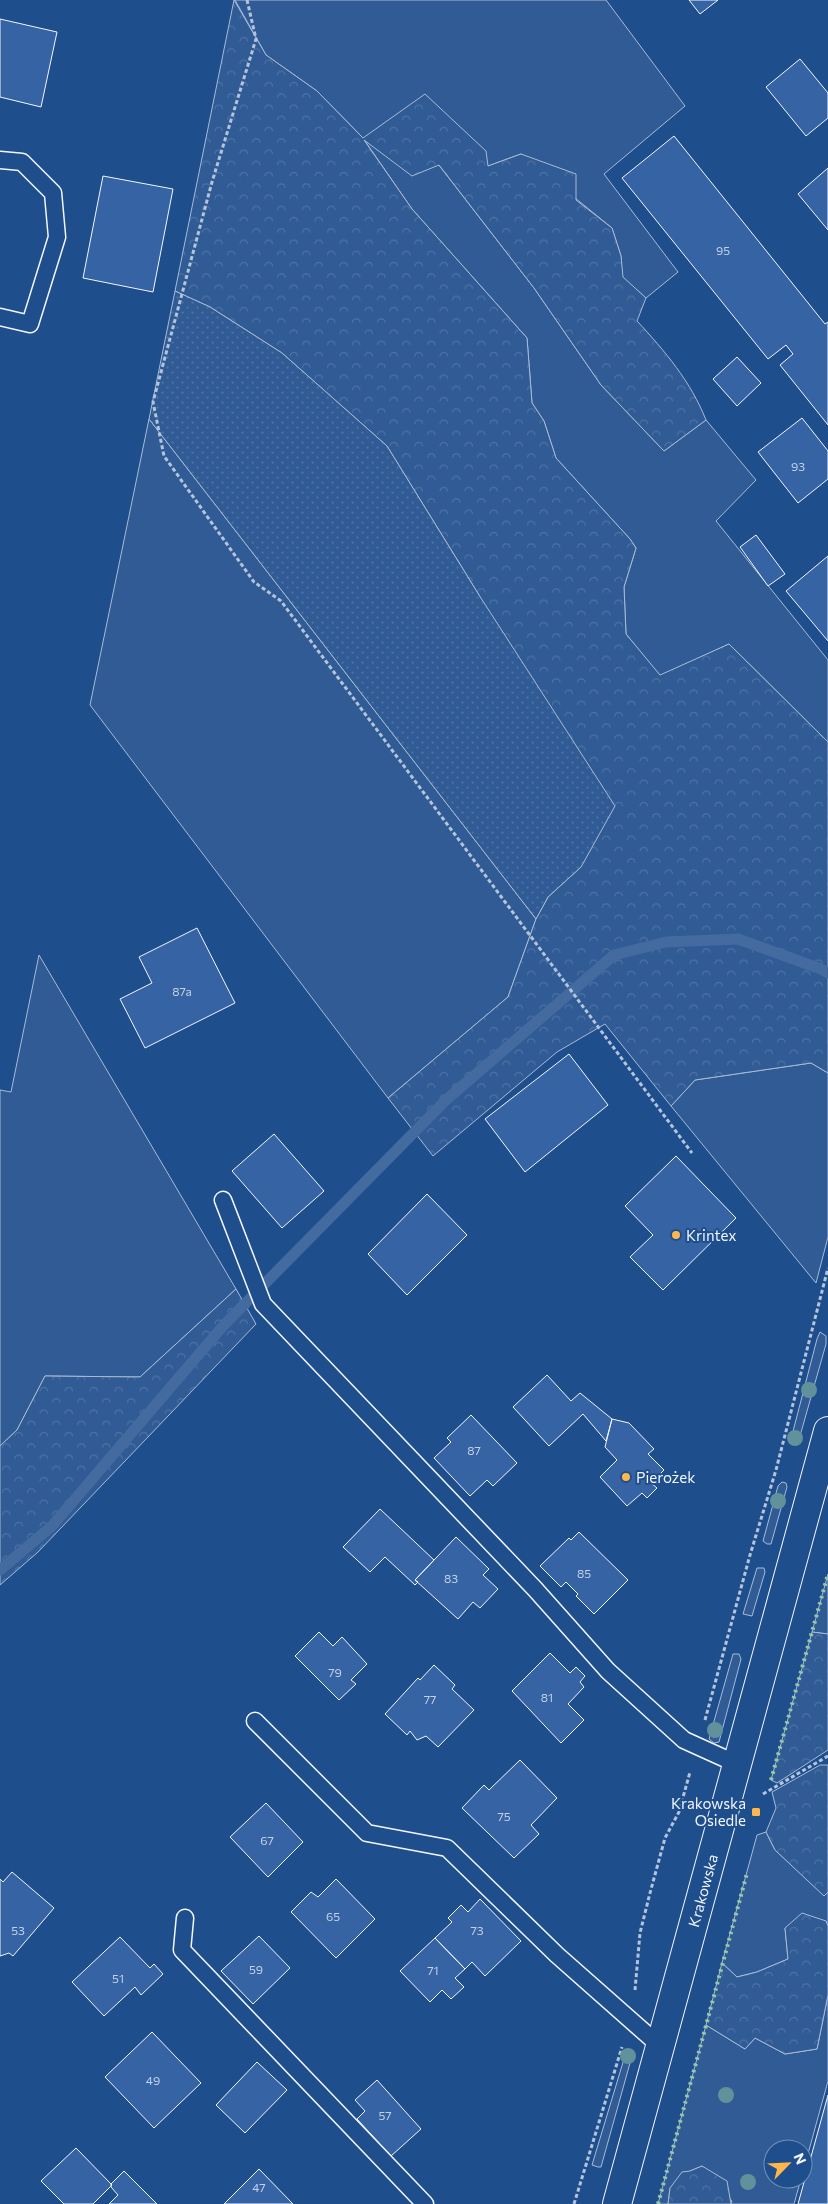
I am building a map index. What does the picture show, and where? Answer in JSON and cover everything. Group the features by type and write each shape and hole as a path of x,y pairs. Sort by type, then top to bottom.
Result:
{"main road":[{"name":"Krakowska","path":"616,2204 828,1431"}],"lane":[{"path":"0,160 22,162 53,193 57,237 30,324 0,317"},
{"path":"223,1200 263,1304 535,1589 608,1671 684,1740 737,1764"},
{"path":"255,1721 367,1833 447,1848 557,1955 660,2046"},
{"path":"185,1918 182,1950 425,2204"}],"path":[{"path":"247,0 256,39 212,182 153,402 164,456 254,582 281,601 692,1153"},
{"path":"574,2204 630,2018 635,1992 640,1933 665,1838 679,1812 698,1746 750,1555 776,1470 828,1268"},
{"path":"760,1796 828,1756"}],"shaded area":[{"path":"235,0 606,0 685,106 604,174 678,272 646,298 622,277 621,256 612,228 521,154 488,166 438,164 534,288 601,385 664,451 706,420 756,480 716,521 828,660 828,742 729,644 660,676 626,634 624,587 636,548 556,458 544,421 532,403 527,338 412,209 363,138 317,91 266,55"},
{"path":"149,419 536,919 508,997 388,1098 90,705"},
{"path":"39,955 236,1289 140,1377 45,1376 17,1430 0,1446 0,1090 11,1092"},
{"path":"811,1063 828,1073 828,1237 816,1283 671,1106 695,1080"},
{"path":"820,1332 826,1336 826,1344 798,1443 795,1445 791,1439"},
{"path":"782,1482 786,1483 787,1487 771,1544 767,1544 763,1541 778,1486"},
{"path":"757,1568 764,1568 765,1572 752,1616 743,1614"},
{"path":"828,1574 828,1634 812,1632"},
{"path":"733,1654 739,1654 741,1659 719,1742 714,1743 709,1739"},
{"path":"766,1832 775,1850 824,1895 828,1892 828,1926 826,1921 785,1928 788,1959 757,1972 737,1977 722,1963 757,1835"},
{"path":"828,1995 828,2081 812,2139 763,2139 763,2189 798,2189 794,2204 731,2204 732,2201 702,2166 690,2171 670,2188 668,2204 658,2204 706,2025 745,2049 755,2038 785,2054 817,2049"},
{"path":"627,2049 631,2053 630,2063 601,2167 598,2167 592,2165"}],"green space":[{"path":"234,0 266,55 317,91 363,138 425,94 486,151 488,166 521,154 576,174 576,200 612,228 621,256 623,277 646,298 637,321 685,380 706,420 664,451 601,385 534,288 439,165 412,176 364,140 412,209 527,338 532,403 544,421 556,458 636,548 624,587 626,634 660,675 729,644 828,742 828,1073 811,1063 695,1080 671,1106 605,1024 557,1052 433,1156 388,1098 508,997 536,919 548,897 581,867 479,595 387,446 282,353 210,307 175,291"},
{"path":"175,291 210,307 282,353 387,446 479,595 615,806 581,867 548,897 536,919 149,419"},
{"path":"236,1289 256,1324 38,1552 0,1585 0,1446 17,1430 45,1376 140,1377"},
{"path":"812,1632 828,1634 828,1750 777,1783 771,1780"},
{"path":"820,1765 828,1765 828,1892 824,1896 775,1850 766,1832 776,1808 772,1792"},
{"path":"802,1913 826,1921 828,1926 828,1995 817,2049 785,2054 755,2038 745,2049 706,2025 722,1963 737,1977 757,1972 788,1959 785,1928"},
{"path":"702,2166 727,2181 731,2204 668,2204 670,2188 682,2172"}],"building":[{"path":"689,0 718,0 700,14"},
{"path":"0,19 57,32 41,107 0,97"},
{"path":"800,59 828,93 828,118 806,136 766,87"},
{"path":"674,136 825,324 828,322 828,425 780,365 793,354 786,345 768,359 622,178"},
{"path":"828,168 828,230 798,194"},
{"path":"103,176 173,189 153,292 83,278"},
{"path":"737,357 761,383 737,406 713,379"},
{"path":"802,418 828,451 828,479 798,503 758,452"},
{"path":"756,535 785,574 768,586 740,547"},
{"path":"828,556 828,641 786,591"},
{"path":"197,928 235,1003 145,1048 120,999 152,983 139,957"},
{"path":"569,1054 608,1105 525,1172 485,1119"},
{"path":"274,1134 324,1191 282,1228 232,1171"},
{"path":"676,1156 736,1218 663,1290 630,1257 653,1235 625,1206"},
{"path":"427,1194 467,1235 407,1295 368,1254"},
{"path":"547,1375 571,1401 580,1393 612,1419 606,1441 583,1414 549,1446 513,1407"},
{"path":"471,1415 517,1463 493,1486 487,1480 470,1496 434,1458 451,1442 447,1438"},
{"path":"612,1419 629,1423 654,1449 648,1454 664,1470 651,1483 657,1488 647,1498 642,1493 627,1506 600,1477 617,1460 605,1447"},
{"path":"380,1509 434,1560 415,1580 418,1582 415,1585 385,1557 370,1572 343,1547"},
{"path":"579,1532 628,1580 594,1614 576,1596 578,1594 566,1582 561,1587 540,1566 569,1538 571,1540"},
{"path":"456,1537 489,1569 483,1575 498,1589 480,1608 473,1602 458,1619 415,1580"},
{"path":"319,1632 333,1646 342,1637 367,1664 351,1680 356,1684 339,1700 295,1656"},
{"path":"550,1653 570,1673 576,1667 585,1676 580,1682 584,1687 568,1704 584,1720 561,1743 512,1691"},
{"path":"434,1665 455,1685 452,1689 474,1710 438,1747 426,1736 417,1740 410,1731 407,1735 385,1714 418,1678 420,1680"},
{"path":"520,1760 557,1798 531,1825 539,1834 514,1858 462,1808 484,1785 489,1790"},
{"path":"266,1803 303,1842 268,1877 230,1837"},
{"path":"12,1872 54,1908 13,1956 9,1953 0,1956 0,1879 3,1882"},
{"path":"336,1879 375,1919 336,1958 291,1912 311,1892 318,1897"},
{"path":"480,1899 521,1941 485,1976 472,1962 465,1969 435,1938 452,1922 448,1918 461,1905 468,1912"},
{"path":"259,1936 290,1968 253,2004 221,1971"},
{"path":"120,1937 150,1968 154,1964 163,1974 141,1995 135,1987 104,2016 72,1982"},
{"path":"435,1938 465,1969 455,1978 464,1987 451,1999 442,1990 430,2002 400,1971"},
{"path":"152,2032 201,2083 154,2128 105,2077"},
{"path":"257,2062 287,2090 245,2133 216,2105"},
{"path":"377,2080 421,2129 391,2156 357,2119 365,2111 355,2100"},
{"path":"828,2095 828,2204 798,2204 802,2189 813,2189 813,2150"},
{"path":"76,2148 112,2185 93,2204 64,2204 41,2181"},
{"path":"259,2169 293,2204 224,2204"},
{"path":"124,2171 157,2204 109,2204 118,2195 111,2187 111,2184"}],"waterway":[{"path":"0,1570 52,1526 223,1326 446,1100 614,955 666,942 738,939 828,973"}],"hedge":[{"path":"771,1780 828,1574"},
{"path":"658,2204 747,1873"}],"place":[{"name":"Krintex","path":"676,1235"},
{"name":"Pierożek","path":"626,1477"},
{"name":"Krakowska Osiedle","path":"756,1812"}]}
